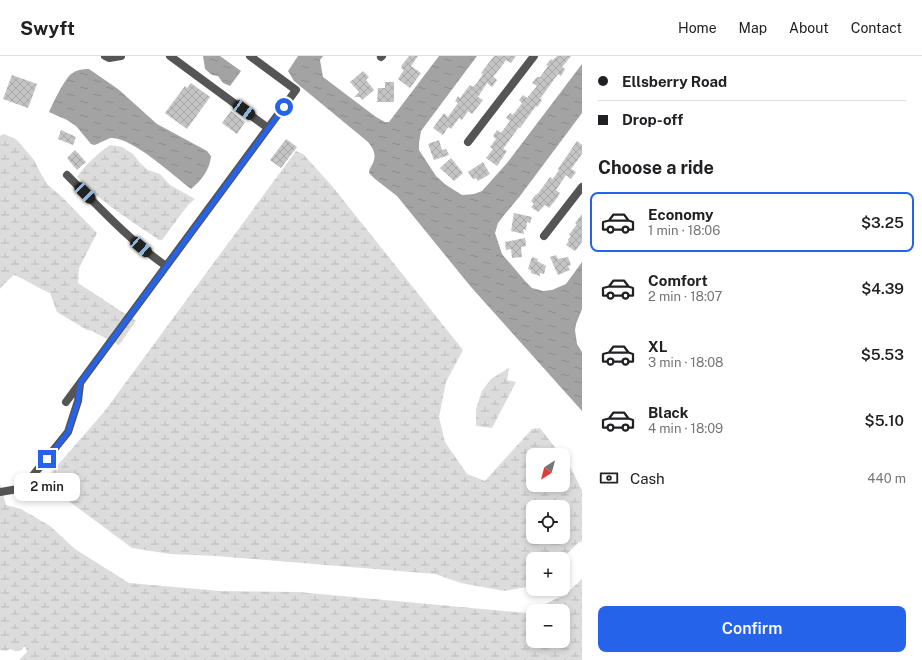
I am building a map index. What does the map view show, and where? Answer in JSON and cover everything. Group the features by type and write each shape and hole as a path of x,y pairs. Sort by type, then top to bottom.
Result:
{"street":[{"path":"105,56 109,58 121,56"},
{"path":"170,56 268,128"},
{"path":"66,402 296,90 250,56"},
{"path":"468,142 534,56"},
{"path":"67,174 134,241 166,266"},
{"path":"544,236 582,187"},
{"path":"0,492 18,489 26,484 68,432 78,401 80,383"}],"green space":[{"path":"4,134 17,140 34,160 48,185 63,198 97,233 79,268 78,283 136,321 119,345 92,331 87,330 57,312 50,293 19,277 14,275 0,289 0,136"},
{"path":"110,145 122,147 133,154 148,170 160,174 170,185 195,199 188,205 162,240 159,240 116,211 77,177 92,160"},
{"path":"296,151 303,154 332,186 463,350 446,382 439,417 445,442 467,474 485,481 532,429 540,428 556,448 526,448 526,492 570,492 570,467 582,490 582,541 569,552 526,552 526,587 504,591 461,583 435,574 216,556 170,554 132,548 43,482 104,412"},
{"path":"509,368 507,380 516,382 492,428 476,426 476,409 482,391 491,379"},
{"path":"0,484 6,505 21,509 50,526 75,549 129,583 220,591 298,592 526,613 526,648 570,648 570,604 545,604 562,596 570,596 570,590 582,579 582,660 19,660 27,652 25,646 20,651 10,649 6,651 0,650"}],"water":[{"path":"203,56 220,56 241,71 230,86 223,83 218,76 212,75 205,69"},
{"path":"298,56 323,56 320,60 323,77 376,117 385,122 389,122 439,56 477,56 421,131 419,143 419,150 436,176 446,185 462,195 474,194 482,191 507,163 582,64 582,113 498,223 495,233 502,254 532,288 543,291 552,290 566,284 582,262 582,309 575,330 577,344 582,352 582,411 471,287 397,196 369,173 373,162 374,153 368,142 294,81 288,71"},
{"path":"89,69 118,89 157,124 207,151 211,156 209,165 205,174 195,186 191,189 141,150 120,139 111,138 94,145 91,144 76,126 49,112 68,77 77,71"}],"building":[{"path":"409,56 418,56 411,66 421,73 410,88 398,79 404,70 401,68 402,65"},
{"path":"494,56 516,56 511,63 506,60 493,77 497,80 492,87 487,83 478,97 483,100 472,114 468,111 462,120 459,118 451,129 448,127 443,135 433,128 444,113 448,117 458,103 455,101 458,96 460,98 470,85 473,87 477,83 483,74 481,73"},
{"path":"557,56 571,56 562,67 565,69 561,76 558,74 540,99 542,100 537,107 536,106 503,149 507,151 497,166 486,158 493,149 490,147 496,139 493,136 497,130 501,133 510,121 506,118 510,113 513,115 522,103 519,100 523,95 527,98 537,86 532,83 537,77 540,77 551,59 553,60"},
{"path":"363,71 369,77 366,80 374,90 362,100 360,97 354,97 359,92 350,82"},
{"path":"12,75 37,84 28,108 3,99"},
{"path":"385,82 394,82 394,102 377,102 378,88 385,88"},
{"path":"191,83 210,97 187,129 165,113 185,86 187,88"},
{"path":"231,111 245,122 237,134 222,123"},
{"path":"61,130 76,137 73,145 58,139"},
{"path":"286,139 297,147 281,168 270,160"},
{"path":"439,140 442,150 446,149 449,155 434,160 428,144"},
{"path":"577,141 582,145 582,154 571,169 576,172 571,179 566,175 556,190 560,193 549,208 545,205 538,212 531,207 534,204 531,201 550,177 553,179"},
{"path":"75,150 86,162 77,170 67,158"},
{"path":"451,158 463,173 454,181 440,168"},
{"path":"483,162 490,174 478,181 476,178 473,179 468,172"},
{"path":"514,213 532,217 530,223 527,222 526,230 523,229 524,234 511,231"},
{"path":"582,214 582,242 575,251 566,245 571,236 569,235 577,224 575,223"},
{"path":"525,238 526,246 521,247 522,257 512,258 511,249 506,250 505,242"},
{"path":"556,255 558,259 568,257 571,265 568,266 570,270 558,275 550,257"},
{"path":"532,257 538,259 537,261 546,266 544,274 540,273 540,276 531,273 531,270 528,269"}],"route":[{"path":"47,459 68,432 78,401 80,383 284,107"}]}
